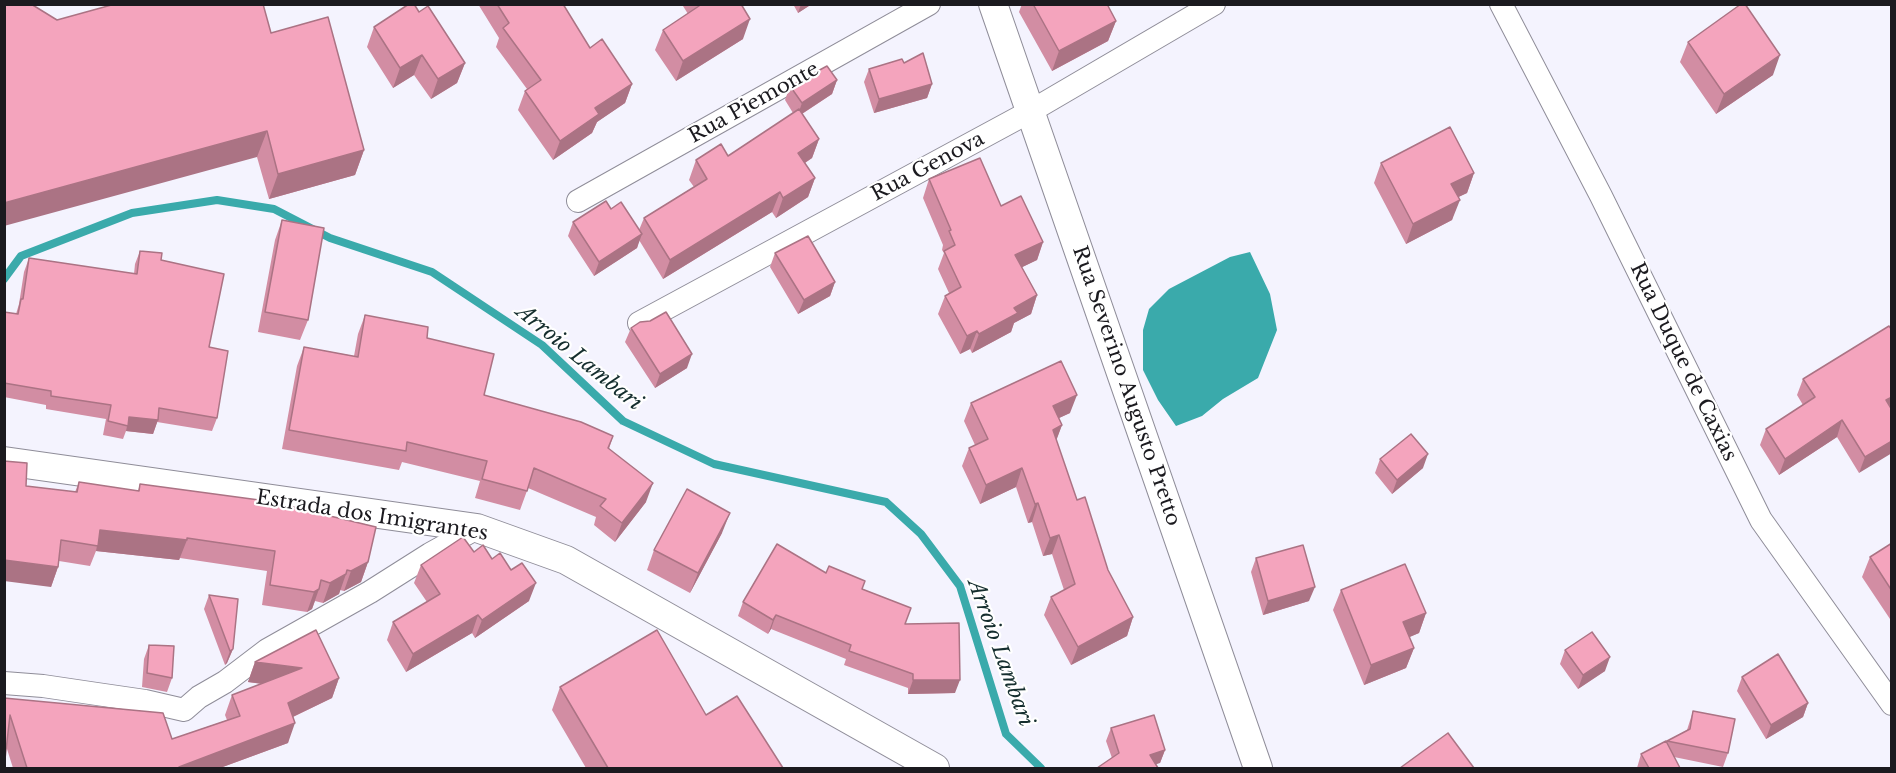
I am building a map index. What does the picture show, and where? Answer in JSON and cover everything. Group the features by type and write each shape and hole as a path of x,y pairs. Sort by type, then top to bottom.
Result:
{"street":[{"name":"Rua Piemonte","path":"578,201 929,4"},
{"name":"Rua Severino Augusto Pretto","path":"993,4 1258,768"},
{"name":"Rua Genova","path":"639,323 1031,111 1214,4"},
{"name":"Rua Duque de Caxias","path":"1501,4 1601,196 1761,520 1892,704"},
{"name":"Estrada dos Imigrantes","path":"4,461 477,528 566,560 935,768"},
{"path":"4,683 146,701 183,710 267,650 477,528"}],"water":[{"path":"1250,252 1270,294 1277,330 1258,378 1223,399 1202,416 1176,426 1158,400 1143,370 1143,330 1149,309 1169,289 1230,257"}],"building":[{"path":"4,4 31,4 57,20 115,4 263,4 271,33 328,17 364,150 278,174 267,131 4,203"},
{"path":"409,4 414,4 419,12 428,6 465,63 438,79 422,55 400,68 374,27"},
{"path":"497,4 563,4 590,48 602,39 632,84 595,108 599,114 560,141 525,91 541,80 503,28 509,23"},
{"path":"702,4 741,4 750,19 683,61 663,30"},
{"path":"1033,4 1107,4 1116,21 1059,51"},
{"path":"1741,4 1745,4 1780,55 1724,94 1688,42"},
{"path":"923,53 932,84 879,99 869,69 902,59 904,63"},
{"path":"827,66 837,80 802,103 790,86"},
{"path":"799,109 819,139 798,153 815,178 783,198 780,192 670,260 644,218 707,179 696,160 721,144 728,156"},
{"path":"1450,127 1474,173 1451,184 1460,200 1413,224 1381,163"},
{"path":"980,158 1001,206 1021,196 1043,242 1015,255 1037,295 1014,308 1018,313 979,334 977,331 967,336 945,296 961,287 944,251 955,245 949,231 951,230 929,179"},
{"path":"606,201 611,209 621,202 642,234 599,262 573,222"},
{"path":"282,220 324,228 308,320 265,312"},
{"path":"808,236 835,282 804,300 775,253"},
{"path":"140,251 162,253 161,260 224,274 209,347 228,351 217,418 159,408 158,420 129,417 128,426 108,421 111,405 51,396 51,391 4,383 4,312 18,314 21,299 23,299 29,258 137,274"},
{"path":"666,312 692,354 660,374 631,328"},
{"path":"365,315 428,327 427,338 494,354 484,395 581,422 613,436 608,448 653,483 622,523 600,506 606,499 534,468 527,491 482,479 487,461 407,442 406,451 289,430 304,347 358,357"},
{"path":"1889,326 1892,330 1892,397 1886,400 1892,410 1892,441 1865,457 1842,420 1785,459 1766,429 1815,397 1803,379"},
{"path":"1061,361 1077,395 1053,406 1062,425 1053,430 1077,500 1085,497 1108,570 1133,617 1078,647 1051,597 1075,584 1059,535 1050,538 1038,503 1035,504 1022,468 986,485 969,448 988,439 971,403"},
{"path":"1411,434 1428,454 1397,480 1380,459"},
{"path":"4,461 27,463 26,486 77,492 79,482 139,491 140,484 274,502 274,504 331,513 330,516 376,527 368,562 351,571 347,570 346,574 330,583 321,580 319,589 314,592 270,585 275,551 187,538 187,540 100,530 98,546 61,540 58,567 4,560"},
{"path":"687,489 730,513 698,573 654,550"},
{"path":"463,537 474,552 483,545 492,559 500,553 511,570 522,563 536,583 482,620 478,615 413,654 393,622 440,594 421,565"},
{"path":"1892,543 1892,591 1870,557"},
{"path":"777,544 826,573 829,566 865,581 862,589 911,608 905,624 959,623 960,680 913,680 913,674 849,651 851,645 776,615 773,620 743,602"},
{"path":"1303,545 1315,587 1268,601 1256,558"},
{"path":"1405,564 1426,613 1403,622 1414,648 1371,665 1341,590"},
{"path":"209,595 238,599 233,649 230,651"},
{"path":"316,630 339,678 288,703 295,723 179,768 27,768 10,715 4,768 4,698 163,713 172,739 240,716 232,695 302,668 255,662"},
{"path":"657,630 706,715 737,696 783,768 608,768 560,687"},
{"path":"1592,632 1610,657 1583,675 1565,650"},
{"path":"149,645 174,646 172,678 147,673"},
{"path":"1778,654 1808,703 1771,725 1742,677"},
{"path":"1693,711 1735,719 1728,753 1667,741 1690,729"},
{"path":"1154,715 1165,750 1150,755 1158,768 1097,768 1119,753 1111,728"},
{"path":"1448,733 1474,768 1400,768"},
{"path":"1666,741 1680,768 1649,768 1641,754"}],"waterway":[{"name":"Arroio Lambari","path":"4,279 21,256 132,213 217,200 274,209 330,238 432,272 542,345 623,421 714,464 886,502 921,534 960,586 1006,734 1041,768"}]}
